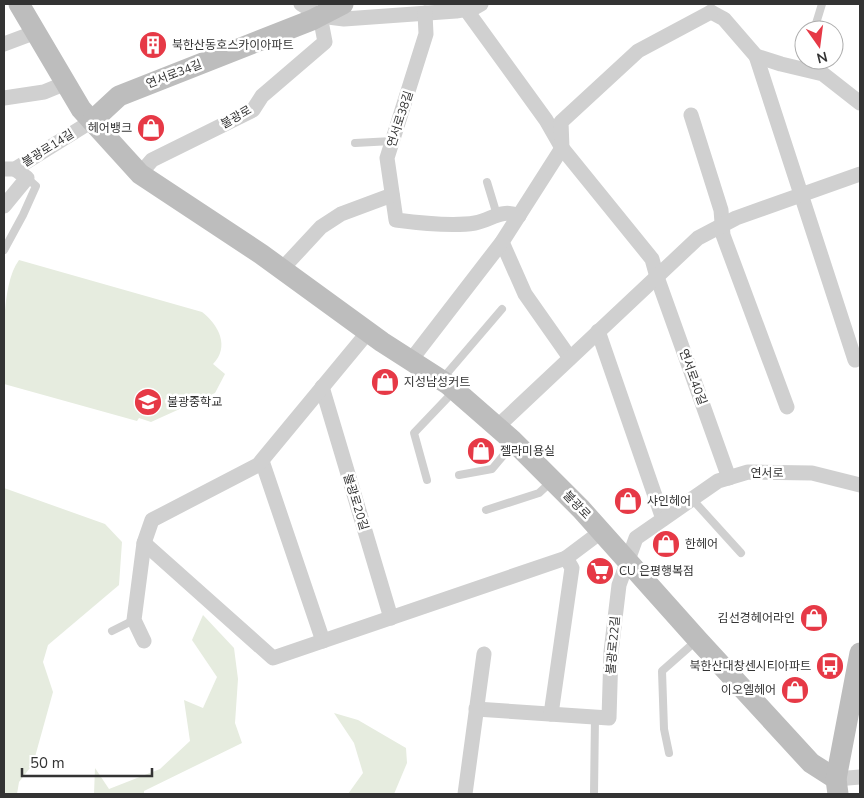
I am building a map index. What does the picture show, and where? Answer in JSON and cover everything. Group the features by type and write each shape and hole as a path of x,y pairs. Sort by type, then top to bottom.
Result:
{"main road":[{"name":"불광로","path":"19,4 82,109 140,174 282,269 368,332 448,385 515,442 628,559 698,640 811,763 837,786"},
{"name":"연서로34길","path":"92,121 119,96 320,16 343,4"},
{"path":"837,786 860,653"}],"street":[{"path":"301,4 320,16 344,20 425,13 470,5 546,120 562,148"},
{"path":"411,360 502,242 562,148 561,122 638,51 711,8 724,19 756,56 800,195 856,360"},
{"name":"연서로38길","path":"425,13 426,34 387,158 396,220 424,224 475,223 510,212 519,216"},
{"name":"불광로","path":"140,174 152,160 253,110 262,96 325,42 320,16"},
{"path":"4,44 36,32"},
{"path":"756,56 794,63"},
{"path":"815,70 823,74 860,103"},
{"path":"4,98 44,92 66,83"},
{"path":"692,115 721,210 723,235 787,407"},
{"name":"불광로14길","path":"4,206 15,172 92,121"},
{"name":"연서로40길","path":"562,148 652,259 728,478"},
{"path":"497,427 698,238 736,218 860,174"},
{"path":"282,269 321,227 341,214 392,196"},
{"path":"502,242 524,294 570,358"},
{"path":"598,331 663,519"},
{"path":"144,642 134,620 144,543 152,520 258,465 368,332"},
{"name":"불광로20길","path":"322,387 390,618"},
{"path":"262,461 323,641"},
{"name":"연서로","path":"628,559 636,538 718,481 748,472 812,474 860,484"},
{"path":"144,543 273,658 566,558 602,531"},
{"path":"551,714 572,568 566,558"},
{"name":"불광로22길","path":"595,717 609,718 611,652 619,585 628,559"},
{"path":"465,794 484,654"},
{"path":"476,709 595,717"},
{"path":"837,786 860,777"}],"lane":[{"path":"817,20 822,4"},
{"path":"355,143 392,142"},
{"path":"4,250 36,186 15,172"},
{"path":"487,182 497,215"},
{"path":"428,480 414,432 502,309"},
{"path":"459,475 492,469 515,442"},
{"path":"486,510 539,493 554,481"},
{"path":"692,499 741,553"},
{"path":"112,632 134,620"},
{"path":"669,753 664,729 662,671 698,640"},
{"path":"594,794 595,717"}],"shaded area":[{"path":"19,260 202,312 213,323 220,336 221,351 213,364 225,374 215,393 151,422 139,418 137,421 4,384 4,319 6,302 13,271"},
{"path":"4,488 105,524 122,542 119,585 48,645 43,662 53,692 33,764 19,782 17,794 4,794"},
{"path":"203,615 234,648 238,679 235,723 242,743 144,791 144,794 94,794 95,768 109,789 160,769 190,741 184,700 203,708 217,677 192,640"},
{"path":"334,713 358,720 406,748 407,763 394,794 348,794 363,773 354,743"}],"place":[{"name":"북한산동호스카이아파트","path":"153,45"},
{"name":"헤어뱅크","path":"151,128"},
{"name":"지성남성커트","path":"385,382"},
{"name":"불광중학교","path":"148,402"},
{"name":"젤라미용실","path":"481,451"},
{"name":"샤인헤어","path":"628,501"},
{"name":"한헤어","path":"666,544"},
{"name":"CU 은평행복점","path":"600,571"},
{"name":"김선경헤어라인","path":"814,618"},
{"name":"북한산대창센시티아파트","path":"830,666"},
{"name":"이오엘헤어","path":"795,690"}]}
